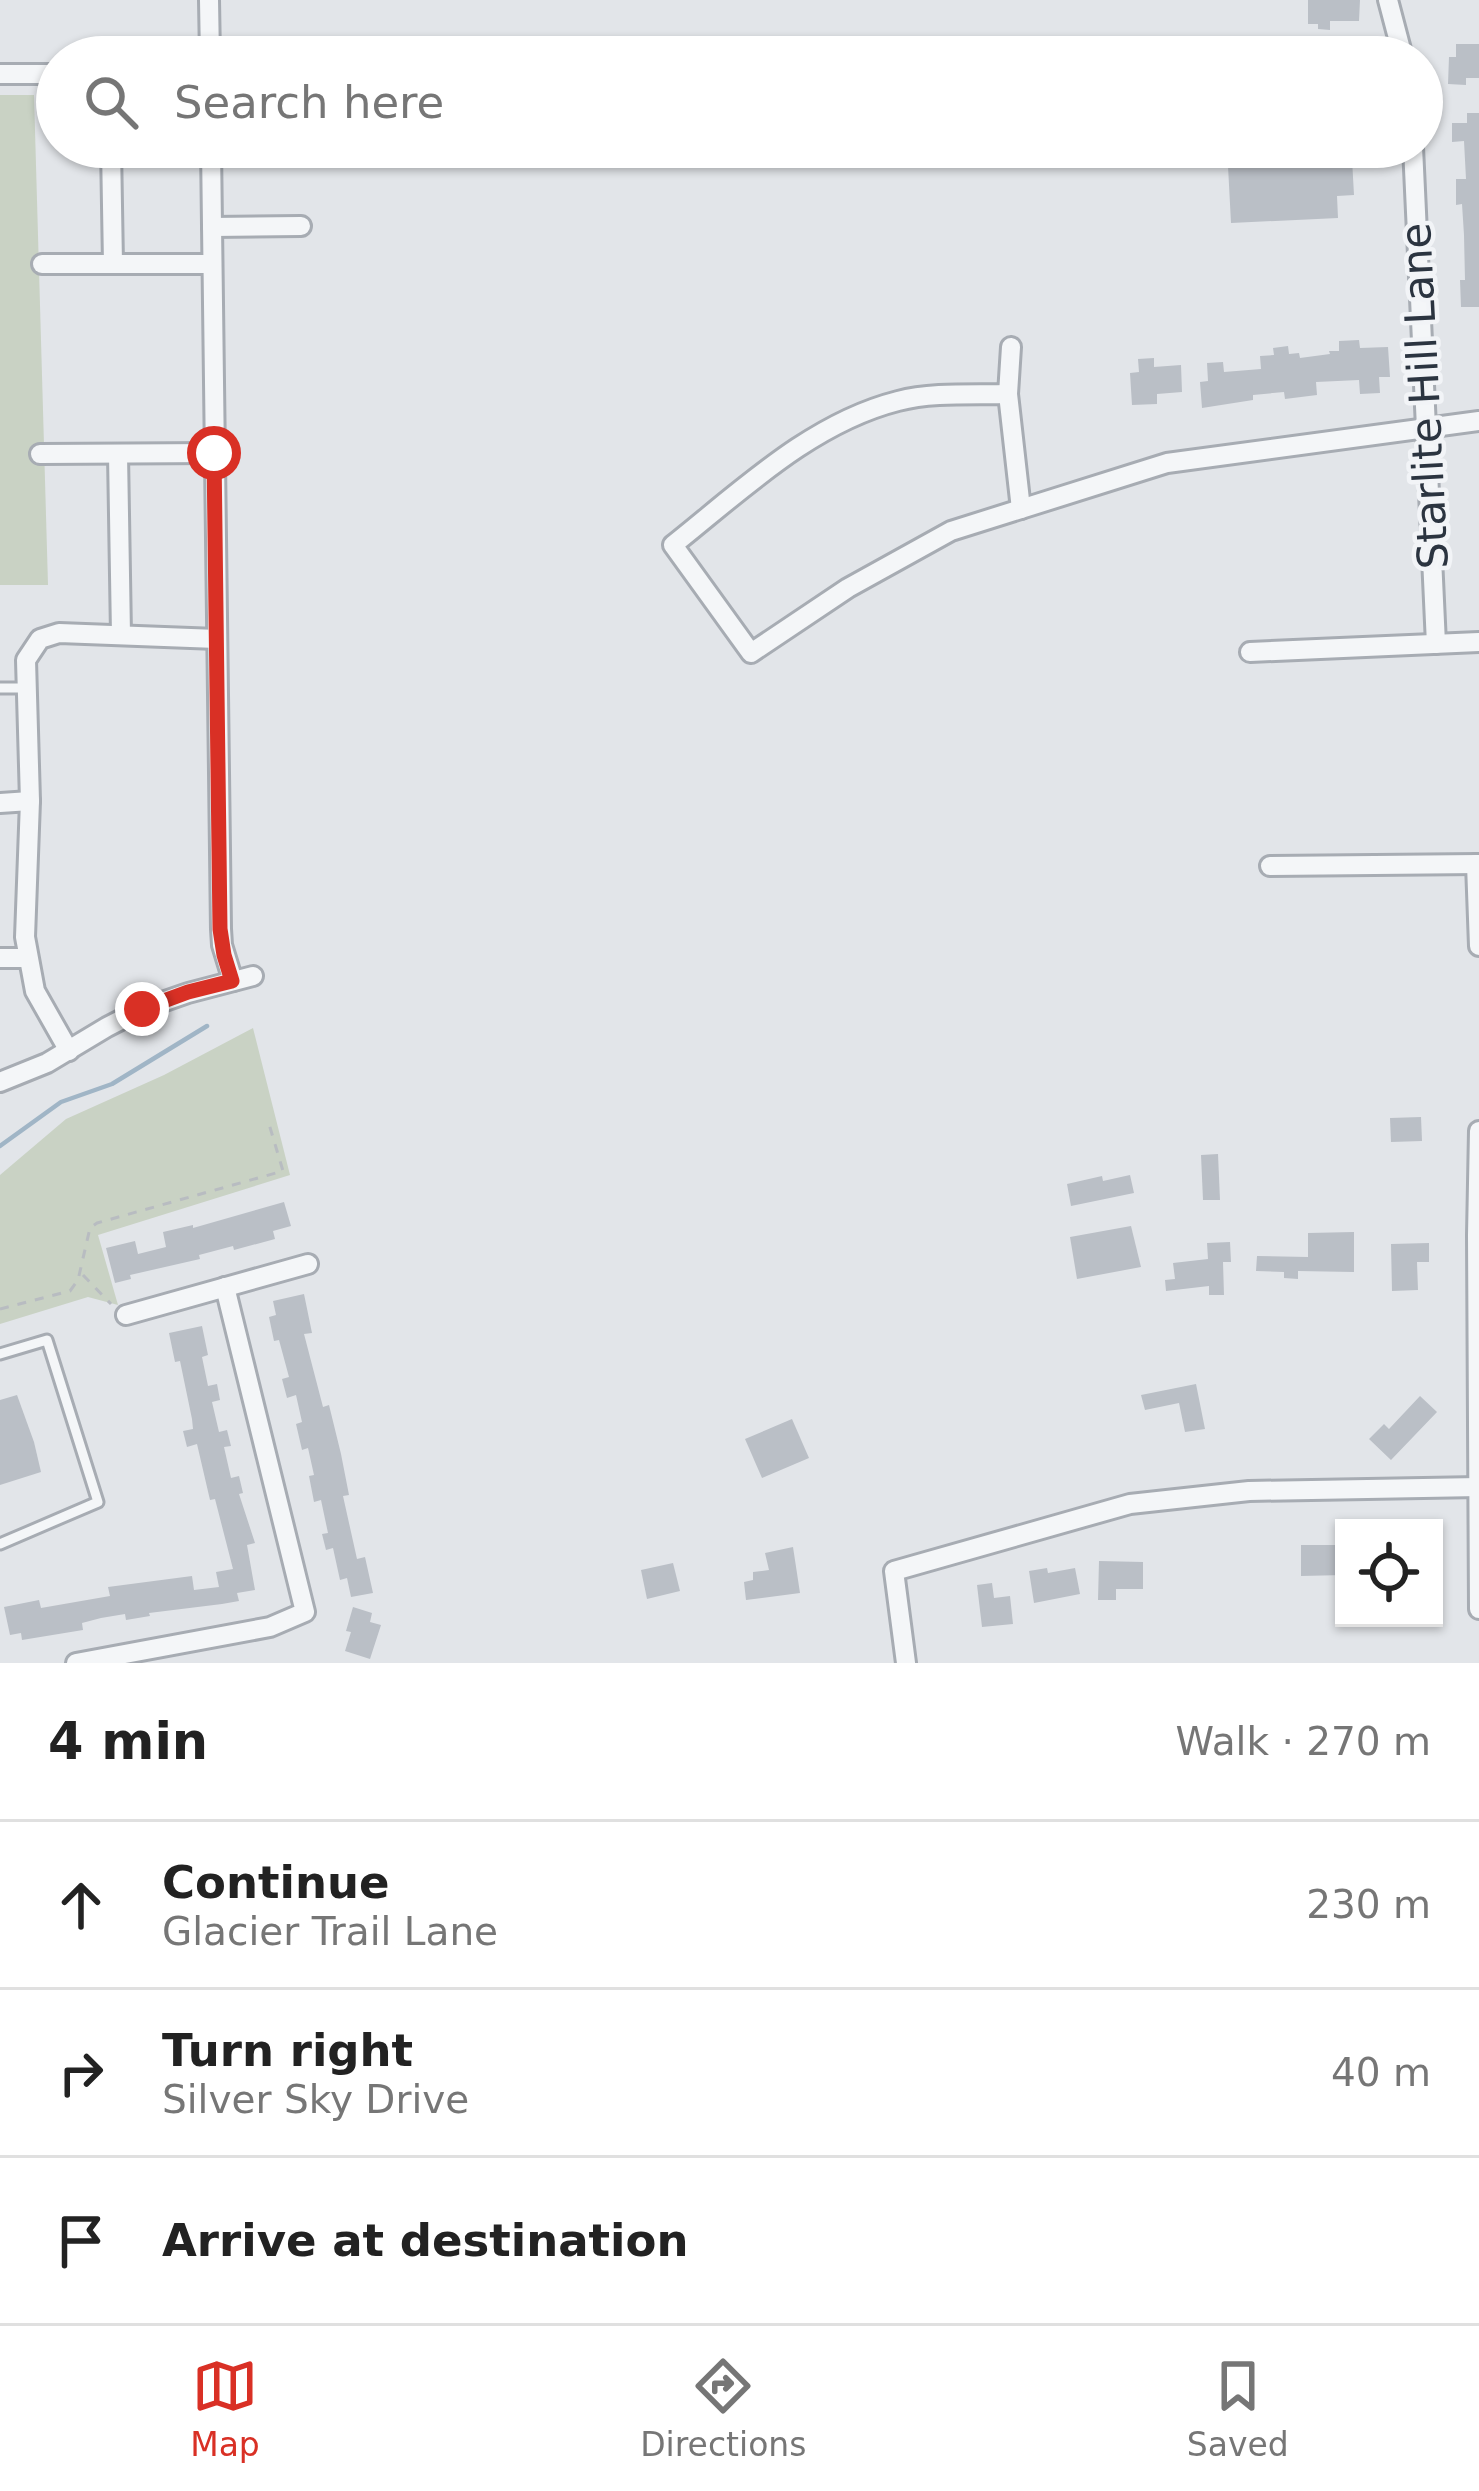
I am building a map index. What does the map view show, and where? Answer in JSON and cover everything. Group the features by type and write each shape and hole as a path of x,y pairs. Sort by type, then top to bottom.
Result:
{"street":[{"path":"209,0 210,36"},
{"path":"1388,0 1397,36"},
{"path":"0,74 36,74"},
{"path":"111,168 113,264"},
{"path":"211,168 220,929 232,981"},
{"name":"Starlite Hill Lane","path":"1414,168 1436,644"},
{"path":"212,227 301,226"},
{"path":"42,265 212,264"},
{"path":"1011,347 1009,394 1021,508"},
{"path":"1009,394 901,400 861,412 765,472 673,545 751,653 848,587 951,530 1167,463 1479,421"},
{"path":"40,454 214,453"},
{"path":"118,454 121,635"},
{"path":"69,1051 35,991 25,937 30,801 26,660 40,639 59,633 217,639"},
{"path":"1250,652 1479,642"},
{"path":"0,802 30,801"},
{"path":"1270,866 1478,864 1479,946"},
{"path":"0,958 28,958"},
{"path":"0,1082 47,1063 142,1009 253,976"},
{"path":"1479,1131 1479,1609"},
{"path":"119,1310 308,1264"},
{"path":"76,1663 270,1627 305,1612 225,1287"},
{"path":"906,1663 894,1570 1130,1504 1249,1491 1479,1487"}],"lane":[{"path":"0,688 25,688"},
{"path":"0,1354 47,1340 98,1502 0,1544"}],"path":[{"path":"0,1309 61,1296 74,1287 90,1228 97,1223 283,1171 269,1124"},
{"path":"80,1272 119,1310"}],"green space":[{"path":"0,95 34,95 48,585 0,585"},
{"path":"253,1028 290,1175 98,1235 118,1305 88,1297 0,1324 0,1175 66,1119"}],"building":[{"path":"1308,0 1360,0 1359,21 1330,21 1330,30 1318,29 1318,24 1308,24"},
{"path":"1456,44 1479,44 1479,78 1466,78 1466,85 1448,84 1449,57 1456,57"},
{"path":"1467,113 1479,113 1479,307 1461,307 1464,235 1462,204 1456,205 1456,179 1466,179 1464,141 1452,142 1452,123 1467,123"},
{"path":"1228,168 1352,168 1354,195 1337,196 1338,218 1231,223"},
{"path":"1359,340 1360,348 1388,347 1390,377 1379,377 1380,393 1360,394 1359,380 1316,382 1317,395 1285,399 1284,392 1253,395 1253,400 1202,408 1200,382 1208,381 1207,363 1223,362 1224,372 1261,369 1260,356 1274,355 1273,348 1288,346 1289,354 1299,353 1300,358 1330,354 1339,351 1339,341"},
{"path":"1154,358 1154,367 1181,365 1182,392 1157,394 1157,404 1132,405 1130,373 1139,372 1138,359"},
{"path":"1421,1117 1422,1141 1391,1142 1390,1118"},
{"path":"1218,1154 1220,1200 1203,1200 1201,1155"},
{"path":"1130,1175 1134,1193 1071,1206 1067,1184"},
{"path":"284,1202 291,1226 273,1231 275,1239 199,1255 200,1259 130,1275 131,1279 115,1283 106,1248 135,1241 138,1254 166,1247 163,1232"},
{"path":"1131,1226 1141,1267 1077,1279 1070,1237"},
{"path":"1354,1232 1354,1272 1298,1271 1298,1279 1284,1278 1284,1272 1256,1271 1257,1256 1308,1257 1308,1233"},
{"path":"1230,1242 1231,1262 1223,1262 1224,1295 1209,1295 1209,1286 1166,1291 1165,1280 1175,1279 1173,1263 1208,1259 1207,1243"},
{"path":"1429,1243 1429,1262 1417,1262 1418,1290 1392,1291 1391,1244"},
{"path":"304,1294 312,1333 304,1334 341,1454 349,1495 343,1496 357,1559 365,1557 373,1593 351,1597 347,1578 340,1580 333,1548 326,1550 322,1534 328,1533 321,1500 314,1502 308,1448 302,1450 296,1424 302,1422 296,1395 287,1398 282,1379 289,1377 279,1340 274,1341 269,1317 276,1315 273,1301"},
{"path":"202,1326 208,1386 217,1384 220,1400 212,1402 219,1432 227,1430 231,1446 224,1447 231,1478 239,1476 243,1493 239,1494 255,1543 247,1545 255,1590 237,1593 239,1601 126,1620 125,1614 101,1618 82,1623 83,1630 22,1640 21,1633 10,1635 4,1607 39,1600 41,1608 110,1596 108,1587 192,1576 194,1590 219,1587 216,1572 233,1569 197,1444 187,1447 183,1431 193,1429 192,1419 169,1333"},
{"path":"1196,1384 1205,1429 1185,1432 1179,1403 1145,1410 1141,1395"},
{"path":"17,1395 41,1472 0,1485 0,1400"},
{"path":"1420,1396 1437,1412 1391,1460 1369,1439 1384,1424 1389,1429"},
{"path":"792,1419 809,1458 762,1478 745,1439"},
{"path":"1301,1545 1335,1545 1335,1575 1301,1576"},
{"path":"793,1547 800,1593 746,1600 744,1582 753,1580 753,1572 769,1570 765,1553"},
{"path":"1099,1561 1143,1562 1143,1589 1116,1589 1116,1600 1098,1600"},
{"path":"673,1563 680,1591 647,1599 641,1570"},
{"path":"1047,1568 1048,1573 1075,1568 1080,1594 1034,1603 1029,1571"},
{"path":"992,1583 994,1598 1010,1596 1013,1624 982,1627 977,1585"},
{"path":"353,1607 372,1613 370,1622 381,1625 370,1659 345,1651"}],"waterway":[{"path":"0,1146 61,1102 112,1084 207,1026"}],"route":[{"path":"142,1009 232,981 220,929 214,453"}]}
